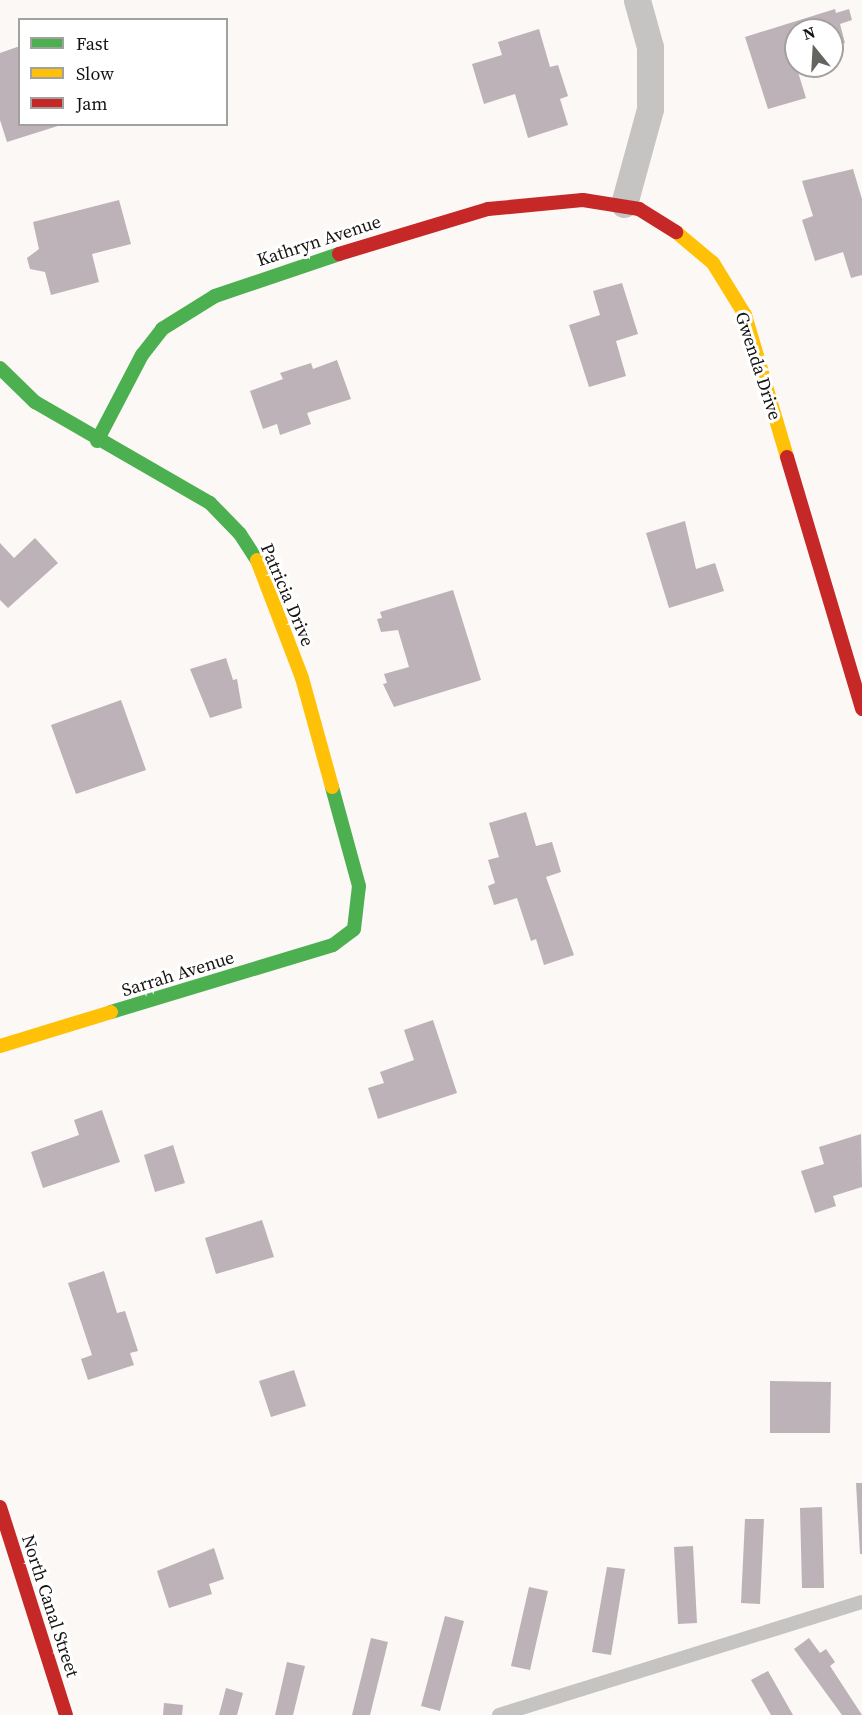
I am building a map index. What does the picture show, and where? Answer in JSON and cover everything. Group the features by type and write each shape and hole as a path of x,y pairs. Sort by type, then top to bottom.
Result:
{"street":[{"path":"624,204 650,109 650,47 637,0"},
{"name":"Kathryn Avenue","path":"98,441 142,355 162,330 215,297 268,275 488,209 583,200 624,204"},
{"name":"Gwenda Drive","path":"624,204 656,218 692,242 724,277 745,315 862,709"},
{"name":"Patricia Drive","path":"0,368 35,402 98,441 210,503 240,534 256,558 302,678 346,829 359,886 355,920"},
{"name":"Sarrah Avenue","path":"0,1046 333,945 354,928 355,920"},
{"name":"North Canal Street","path":"0,1507 66,1715"}],"lane":[{"path":"499,1715 862,1602"}],"building":[{"path":"835,9 836,13 849,9 852,20 844,23 844,18 806,18"},
{"path":"784,25 784,78 800,78 806,98 768,109 745,37"},
{"path":"539,29 550,67 558,65 568,96 560,99 568,125 528,138 515,94 484,104 472,64 502,55 498,42"},
{"path":"18,47 18,126 58,126 7,142 0,120 0,53"},
{"path":"853,169 862,199 862,275 851,278 843,252 815,261 802,220 813,216 802,181"},
{"path":"119,200 131,244 92,254 99,282 51,295 45,272 30,269 27,258 39,249 33,222"},
{"path":"622,283 638,334 616,341 626,376 589,387 569,325 600,315 593,291"},
{"path":"337,360 351,399 307,413 311,424 280,435 277,424 263,429 250,391 283,379 280,373 311,363 313,369"},
{"path":"685,521 696,569 715,563 724,591 669,608 646,533"},
{"path":"35,538 58,563 8,608 0,600 0,543 14,558"},
{"path":"453,590 481,680 394,707 383,684 387,683 384,674 409,667 398,630 381,632 377,619 382,618 380,612"},
{"path":"226,658 233,680 237,679 242,708 210,718 190,669"},
{"path":"121,700 146,770 76,794 51,725"},
{"path":"526,812 536,846 552,842 561,872 546,877 574,955 544,965 536,939 531,941 517,898 494,905 488,886 495,883 488,860 499,857 489,823"},
{"path":"433,1020 457,1093 378,1119 368,1088 384,1083 380,1072 414,1060 404,1030"},
{"path":"102,1110 120,1162 43,1188 31,1152 79,1135 74,1120"},
{"path":"861,1134 862,1187 833,1196 836,1206 815,1213 801,1171 824,1164 819,1147"},
{"path":"173,1145 185,1183 155,1192 144,1155"},
{"path":"262,1220 274,1257 216,1274 205,1238"},
{"path":"104,1271 117,1313 125,1311 138,1351 130,1353 134,1365 88,1380 81,1359 92,1355 68,1283"},
{"path":"294,1370 306,1406 271,1417 259,1381"},
{"path":"770,1381 831,1382 830,1433 770,1433"},
{"path":"856,1483 862,1483 862,1554 860,1554"},
{"path":"822,1507 824,1588 802,1588 800,1508"},
{"path":"745,1519 764,1519 760,1604 741,1603"},
{"path":"693,1546 697,1623 678,1624 674,1547"},
{"path":"214,1548 224,1579 209,1584 212,1594 169,1608 157,1571"},
{"path":"607,1567 625,1569 611,1655 592,1652"},
{"path":"529,1587 548,1591 530,1670 511,1666"},
{"path":"445,1616 464,1621 440,1711 421,1706"},
{"path":"371,1638 388,1642 370,1715 352,1715"},
{"path":"809,1638 820,1653 826,1649 835,1662 830,1666 862,1715 842,1715 794,1649"},
{"path":"287,1662 305,1666 293,1715 275,1715"},
{"path":"768,1671 793,1715 771,1715 751,1680"},
{"path":"226,1688 243,1693 237,1715 219,1715"},
{"path":"164,1703 183,1705 182,1715 163,1715"}],"traffic: fast":[{"path":"97,441 142,355 162,329 215,296 339,254"},
{"path":"0,368 35,402 210,503 240,534 257,560"},
{"path":"111,1012 333,945 354,929 359,886 332,787"}],"traffic: slow":[{"path":"676,232 713,263 745,315 787,457"},
{"path":"257,560 302,678 332,787"},
{"path":"0,1046 111,1012"}],"traffic: jam":[{"path":"339,254 488,209 583,200 639,209 676,232"},
{"path":"787,457 862,709"},
{"path":"0,1507 66,1715"}]}
